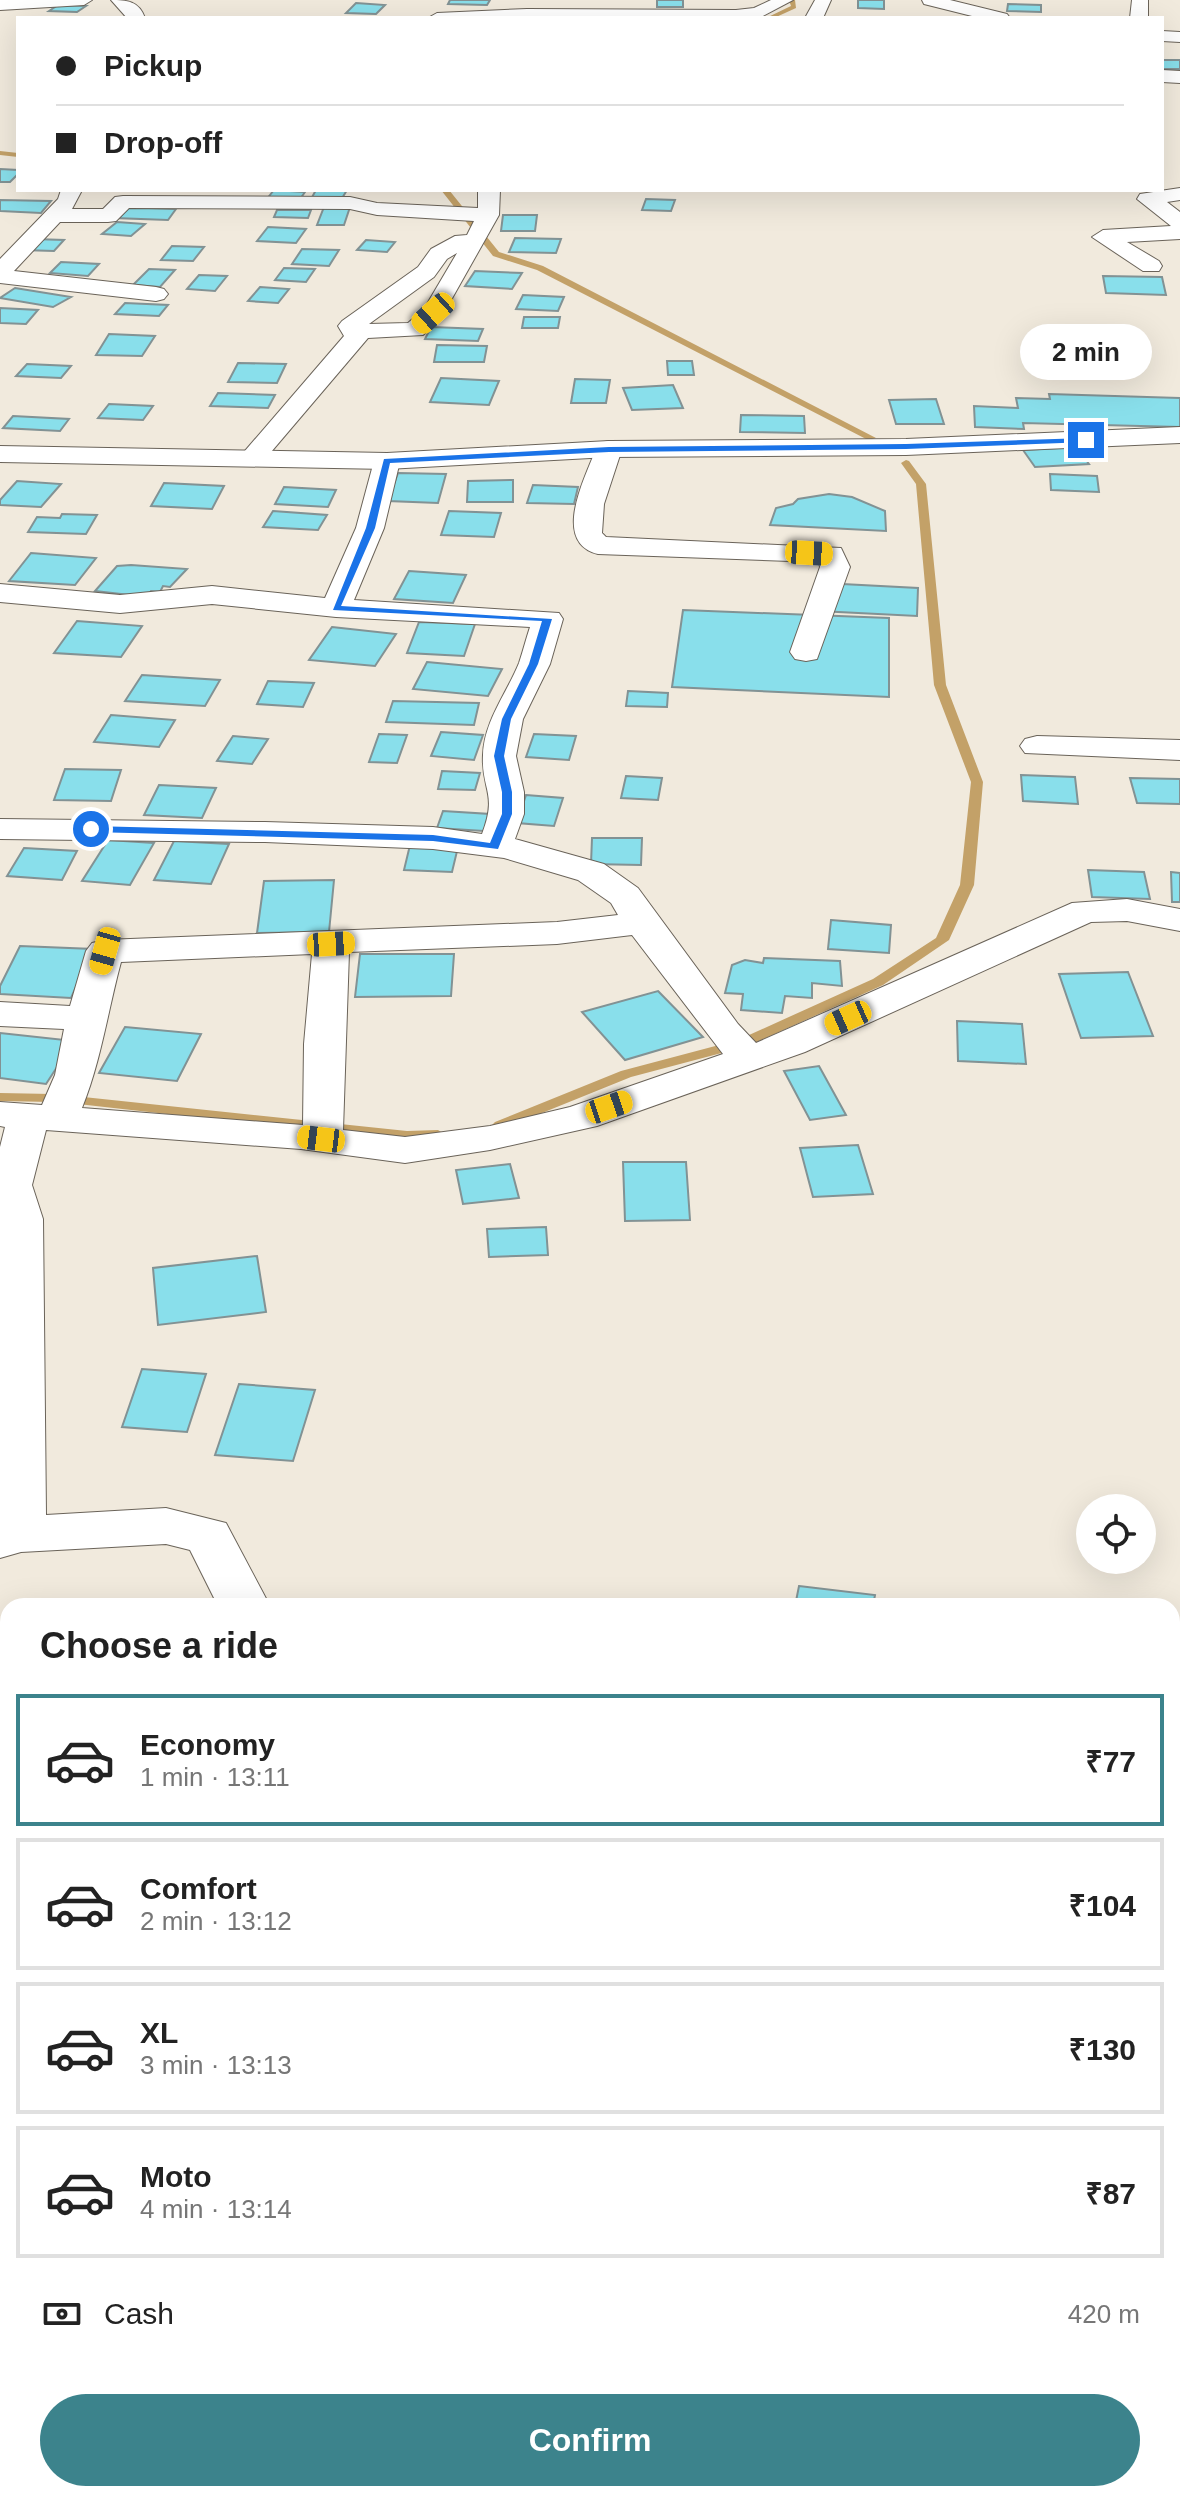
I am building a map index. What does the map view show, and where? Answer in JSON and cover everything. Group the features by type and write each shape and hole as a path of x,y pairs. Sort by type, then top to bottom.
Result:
{"street":[{"path":"0,5 84,0"},
{"path":"119,0 135,16"},
{"path":"452,11 736,15 758,13 785,0"},
{"path":"930,0 986,16"},
{"path":"0,274 68,201 70,192"},
{"path":"251,459 361,331 414,330 433,313 484,224 489,192"},
{"path":"1180,194 1148,199 1180,222"},
{"path":"54,215 108,216 123,202 350,203 377,209 416,209 484,224"},
{"path":"356,336 350,326 426,272 439,254 484,224"},
{"path":"1151,266 1103,237 1180,232"},
{"path":"0,274 156,294"},
{"path":"0,454 387,461 609,449 906,447 1180,435"},
{"path":"609,449 590,504 588,535 598,545 831,554 835,567 806,652"},
{"path":"336,608 370,528 387,461"},
{"path":"0,593 120,604 212,595 336,608 548,619 534,664 507,719 499,756 507,792 507,814 494,847"},
{"path":"1037,746 1180,750"},
{"path":"0,829 433,838 494,847 591,872 625,896 642,923 737,1047"},
{"path":"29,1116 323,1131 405,1150 490,1138 582,1117 737,1047 791,1044 1085,911 1127,910 1180,920"},
{"path":"240,1598 208,1536 166,1526 10,1537 21,1219 11,1185 29,1116 75,1075 86,1018 105,951 557,933 642,923"},
{"path":"323,1131 327,1073 324,1044 331,944"},
{"path":"0,1014 86,1018"}],"building":[{"path":"450,0 490,0 487,5 448,4"},
{"path":"657,0 683,0 683,7 657,7"},
{"path":"858,0 884,0 884,9 858,8"},
{"path":"356,3 385,5 376,14 346,13"},
{"path":"1008,4 1041,5 1041,12 1007,11"},
{"path":"58,5 86,6 77,12 49,11"},
{"path":"1164,60 1180,60 1180,69 1164,69"},
{"path":"0,169 16,170 16,176 10,182 0,182"},
{"path":"272,192 305,192 298,202 266,200"},
{"path":"315,192 346,192 341,200 311,199"},
{"path":"646,199 675,200 671,211 642,210"},
{"path":"0,200 51,201 41,213 0,211"},
{"path":"122,207 176,209 168,220 114,218"},
{"path":"324,207 350,207 344,225 317,225"},
{"path":"277,210 311,210 308,218 274,217"},
{"path":"503,215 537,215 535,231 501,231"},
{"path":"117,222 145,224 131,236 102,234"},
{"path":"268,227 306,229 296,243 257,241"},
{"path":"515,238 561,239 556,253 509,252"},
{"path":"33,239 64,240 54,251 23,250"},
{"path":"366,240 395,242 387,252 357,250"},
{"path":"172,246 204,247 193,261 161,260"},
{"path":"302,249 339,250 329,266 292,264"},
{"path":"61,262 99,264 88,276 50,273"},
{"path":"284,268 315,269 306,282 275,280"},
{"path":"149,269 175,270 160,287 133,285"},
{"path":"475,271 522,273 512,289 465,286"},
{"path":"199,275 227,276 215,291 187,289"},
{"path":"1103,276 1162,277 1166,295 1106,293"},
{"path":"260,287 289,289 278,303 248,301"},
{"path":"15,288 71,297 53,307 0,298"},
{"path":"523,295 564,297 558,311 516,309"},
{"path":"125,303 168,305 159,316 115,314"},
{"path":"0,308 38,310 26,324 0,323"},
{"path":"524,317 560,317 558,328 522,328"},
{"path":"431,327 483,329 478,341 425,339"},
{"path":"109,334 155,336 142,356 96,355"},
{"path":"437,345 487,346 484,362 434,362"},
{"path":"667,361 692,361 694,375 668,375"},
{"path":"238,363 286,364 277,383 228,382"},
{"path":"27,364 71,366 61,378 16,376"},
{"path":"441,378 499,381 489,405 430,402"},
{"path":"575,379 610,380 606,403 571,403"},
{"path":"673,385 683,408 632,410 623,388"},
{"path":"218,393 275,395 268,408 210,406"},
{"path":"1049,394 1180,398 1180,427 1023,423 1024,429 975,427 974,406 1018,408 1016,398 1050,399"},
{"path":"936,399 944,424 896,424 889,400"},
{"path":"109,404 153,406 143,420 98,418"},
{"path":"741,415 804,416 805,433 740,432"},
{"path":"13,416 69,419 60,431 3,428"},
{"path":"1076,447 1089,464 1035,467 1023,450"},
{"path":"398,473 446,474 438,503 388,501"},
{"path":"1050,474 1097,476 1099,492 1051,490"},
{"path":"513,480 513,502 467,502 468,481"},
{"path":"17,481 61,484 41,507 0,505 0,500"},
{"path":"164,483 224,486 212,509 151,506"},
{"path":"533,485 578,487 574,504 527,503"},
{"path":"284,487 336,490 328,507 275,504"},
{"path":"829,494 852,497 885,511 886,531 770,525 776,508 793,504 798,499"},
{"path":"273,511 327,515 318,530 263,527"},
{"path":"449,511 501,513 494,537 441,535"},
{"path":"62,514 97,515 86,534 28,532 37,517 60,518"},
{"path":"31,553 96,558 75,585 9,581"},
{"path":"117,566 187,569 170,587 163,586 160,592 151,591 147,597 95,591"},
{"path":"409,571 466,575 453,603 394,599"},
{"path":"823,583 918,588 917,616 819,611"},
{"path":"683,610 889,618 889,697 672,687"},
{"path":"77,621 142,626 121,657 54,653"},
{"path":"419,622 475,624 464,656 407,653"},
{"path":"332,627 396,634 375,666 309,660"},
{"path":"427,662 502,669 488,696 413,689"},
{"path":"142,675 220,680 205,706 125,701"},
{"path":"268,681 314,683 303,707 257,704"},
{"path":"628,691 668,693 667,707 626,706"},
{"path":"393,701 479,703 474,725 386,722"},
{"path":"111,715 175,720 159,747 94,742"},
{"path":"441,732 483,735 474,760 431,756"},
{"path":"379,734 407,735 397,763 369,762"},
{"path":"534,734 576,736 569,760 526,757"},
{"path":"233,736 268,739 252,764 217,761"},
{"path":"65,769 121,770 111,801 54,800"},
{"path":"442,771 480,773 475,790 438,789"},
{"path":"1021,775 1075,777 1078,804 1023,801"},
{"path":"626,776 662,778 658,800 621,798"},
{"path":"1130,778 1180,779 1180,804 1137,803"},
{"path":"159,785 216,788 202,818 144,815"},
{"path":"526,795 563,798 554,826 517,823"},
{"path":"443,811 490,814 484,831 437,828"},
{"path":"592,838 642,838 641,865 591,864"},
{"path":"108,840 154,843 130,885 82,881"},
{"path":"174,841 229,844 211,884 154,880"},
{"path":"410,845 458,847 452,872 404,870"},
{"path":"24,848 77,851 62,880 7,876"},
{"path":"1088,870 1144,872 1150,899 1092,897"},
{"path":"1171,872 1180,873 1180,902 1172,902"},
{"path":"334,880 329,932 257,933 264,881"},
{"path":"831,920 891,925 889,953 828,949"},
{"path":"20,946 93,949 71,998 0,994 0,986"},
{"path":"360,954 454,954 451,996 355,997"},
{"path":"764,958 840,961 842,986 812,983 812,998 785,996 782,1013 741,1010 743,994 725,993 732,965 745,960 763,963"},
{"path":"1128,972 1153,1036 1081,1038 1059,974"},
{"path":"658,991 703,1037 625,1060 582,1012"},
{"path":"957,1021 1022,1024 1026,1064 958,1061"},
{"path":"125,1027 201,1034 177,1081 99,1073"},
{"path":"0,1033 74,1041 46,1084 0,1078"},
{"path":"819,1066 846,1115 810,1120 784,1071"},
{"path":"858,1145 873,1194 813,1197 800,1148"},
{"path":"623,1162 686,1162 690,1220 625,1221"},
{"path":"510,1164 519,1198 463,1204 456,1170"},
{"path":"546,1227 548,1255 489,1257 487,1229"},
{"path":"257,1256 266,1312 158,1325 153,1268"},
{"path":"142,1369 206,1374 187,1432 122,1427"},
{"path":"239,1384 315,1390 293,1461 215,1455"},
{"path":"799,1586 875,1595 874,1598 797,1598"}],"waterway":[{"path":"774,16 794,7 792,0"},
{"path":"0,153 16,155"},
{"path":"447,192 496,254 540,268 871,438"},
{"path":"500,1125 626,1074 743,1043 878,982 942,940 967,885 977,782 940,685 921,484 906,463"},
{"path":"0,1097 52,1098"},
{"path":"74,1100 407,1136 438,1135"}],"route":[{"path":"91,829 433,838 494,847 507,814 507,792 499,756 507,719 534,664 548,619 336,608 370,528 387,461 609,449 906,447 1086,440"}]}
